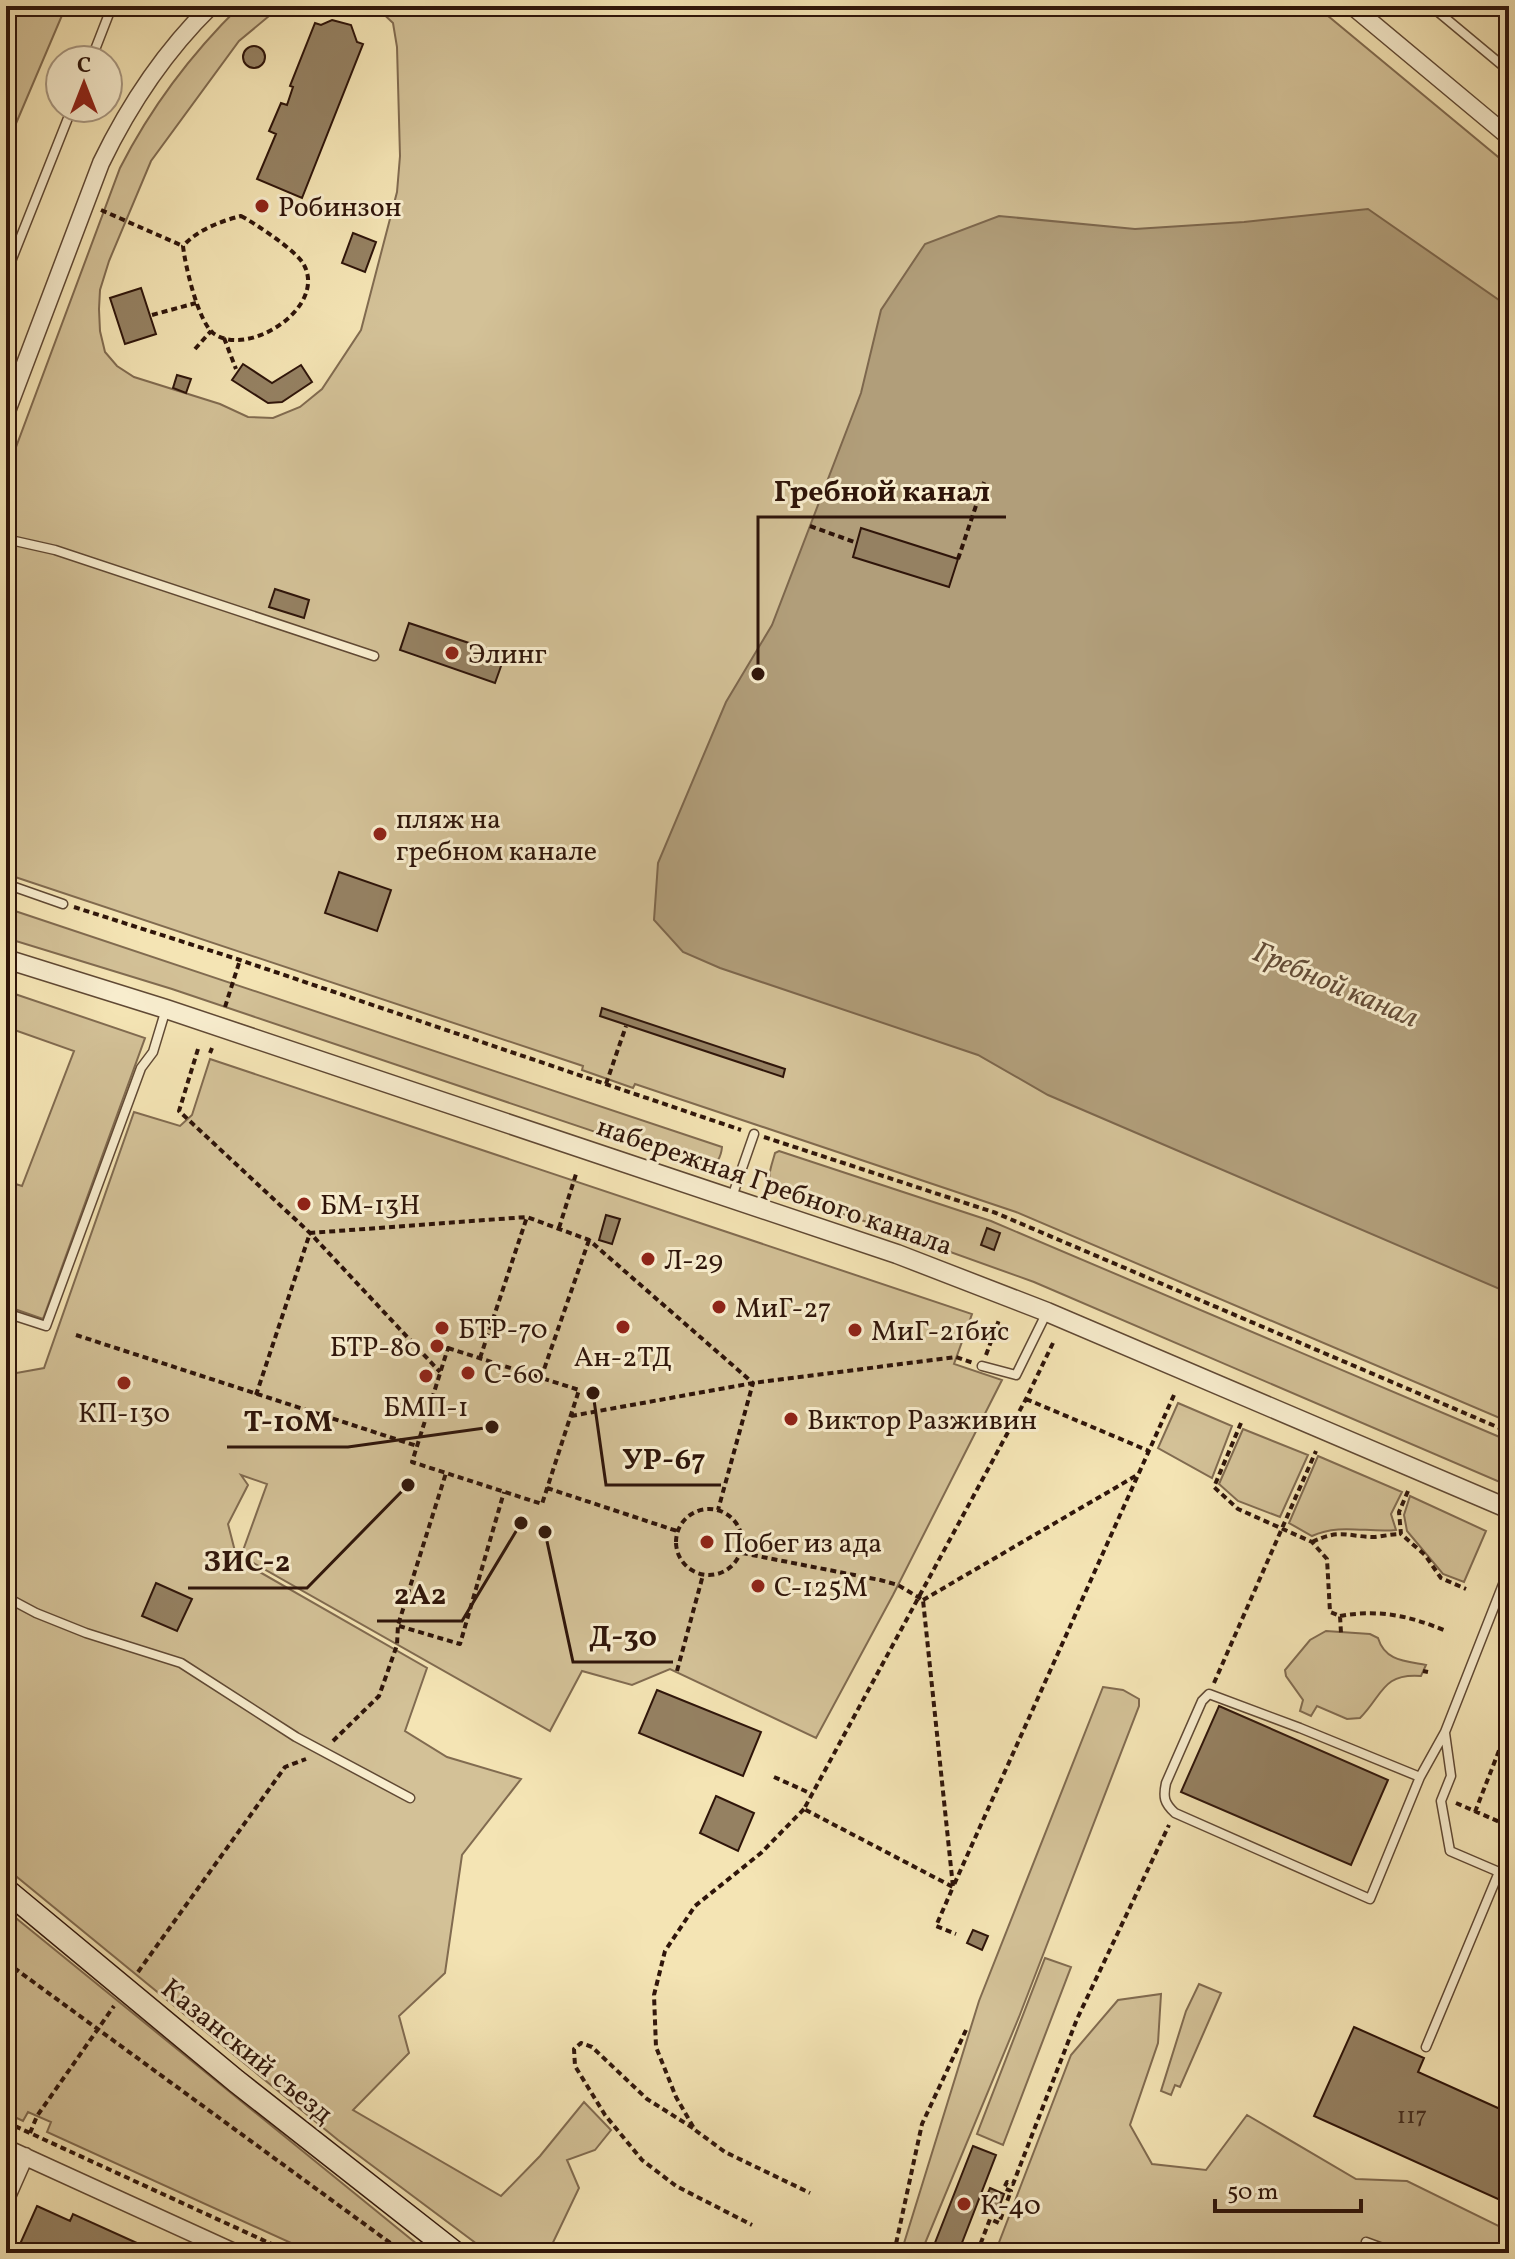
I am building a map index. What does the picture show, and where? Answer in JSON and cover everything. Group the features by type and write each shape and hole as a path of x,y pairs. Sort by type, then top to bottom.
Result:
{"main road":[{"name":"Казанский съезд","path":"6,1890 236,2081 455,2253"}],"street":[{"path":"6,414 110,143 161,61 211,6"},
{"path":"1352,6 1509,137"},
{"name":"набережная Гребного канала","path":"6,959 166,1009 897,1254 1047,1312 1509,1509"},
{"path":"6,2148 233,2252"},
{"path":"6,2199 25,2156"}],"lane":[{"path":"97,44 112,6"},
{"path":"1431,6 1509,71"},
{"path":"6,274 66,124"},
{"path":"6,539 55,550 374,656"},
{"path":"6,884 63,904"},
{"path":"6,1313 46,1326 141,1068 153,1052 166,1009"},
{"path":"732,1198 754,1134"},
{"path":"982,1366 1016,1375 1047,1312"},
{"path":"1420,1777 1209,1694 1202,1701 1163,1796 1166,1806 1175,1813 1370,1899 1420,1777 1445,1732 1509,1569"},
{"path":"6,1597 86,1633 181,1663 323,1752 410,1798"},
{"path":"1426,2047 1499,1872 1450,1851 1442,1798 1451,1776 1445,1732"},
{"path":"1366,2242 1396,2253"}],"path":[{"path":"85,202 183,246"},
{"path":"241,216 265,229 304,264 307,282 303,298 293,314 275,330 237,340 224,338 211,331 197,302 183,246 191,238 227,219 241,216"},
{"path":"152,315 197,302"},
{"path":"195,349 211,331"},
{"path":"224,338 236,369"},
{"path":"958,559 984,482"},
{"path":"810,526 857,543"},
{"path":"63,904 240,960 996,1213 1509,1432"},
{"path":"225,1007 240,960"},
{"path":"372,1004 374,997"},
{"path":"606,1085 626,1026"},
{"path":"198,1049 179,1111 310,1233 440,1372"},
{"path":"559,1228 576,1174"},
{"path":"310,1233 527,1217 589,1240 753,1383"},
{"path":"480,1358 527,1217"},
{"path":"256,1395 310,1233"},
{"path":"541,1378 589,1240"},
{"path":"570,1416 753,1383 956,1357 982,1366 999,1320"},
{"path":"76,1335 417,1446"},
{"path":"695,2130 676,2097 656,2047 654,1995 665,1951 695,1906 761,1853 804,1809 921,1599 1053,1343"},
{"path":"448,1348 579,1390 542,1504 412,1462 440,1372 448,1348"},
{"path":"718,1510 753,1383"},
{"path":"956,1934 936,1926 1174,1395"},
{"path":"1026,1399 1150,1451"},
{"path":"1241,1423 1214,1487 1238,1509 1312,1542 1327,1559 1330,1612 1340,1616 1412,1617 1446,1631"},
{"path":"1209,1694 1316,1451"},
{"path":"137,1973 285,1767 323,1752 379,1696 397,1645 398,1625 446,1473"},
{"path":"921,1599 1139,1474"},
{"path":"547,1488 677,1531"},
{"path":"1408,1491 1399,1512 1401,1534 1425,1555 1441,1578 1466,1589"},
{"path":"398,1625 460,1644 504,1492"},
{"path":"699,1510 718,1510 736,1521 743,1536 742,1553 730,1568 717,1575 703,1575 687,1567 676,1549 677,1531 686,1517 699,1510"},
{"path":"1312,1542 1341,1533 1374,1537 1401,1534"},
{"path":"742,1553 880,1580 898,1585 921,1599"},
{"path":"677,1671 703,1575"},
{"path":"921,1599 953,1887"},
{"path":"1340,1616 1341,1633"},
{"path":"1475,1812 1509,1725"},
{"path":"774,1777 812,1794"},
{"path":"1442,1798 1509,1826"},
{"path":"804,1809 953,1887"},
{"path":"977,2253 990,2219 999,2223 1011,2191 1004,2188 1007,2182 1013,2184 1077,2019 1175,1813"},
{"path":"6,1962 404,2253"},
{"path":"30,2133 37,2116 99,2028"},
{"path":"894,2253 922,2124 966,2030"},
{"path":"752,2225 676,2186 642,2160 605,2115 575,2066 574,2049 581,2043 592,2047 647,2099 725,2152 810,2193"},
{"path":"6,2122 291,2253"},
{"path":"582,2253 586,2243"}],"shaded area":[{"path":"6,6 66,6 50,44 44,44 44,58 6,147"},
{"name":"Гребной канал","path":"240,6 281,6 239,41 151,161 109,261 100,290 99,309 105,352 117,366 134,377 220,404 248,417 273,418 300,407 322,389 361,330 397,192 400,156 397,47 393,23 375,6 1316,6 1509,166 1509,1422 1016,1212 635,1084 633,1088 582,1070 583,1066 6,874 6,474 120,168 173,82"},
{"path":"6,908 722,1147 721,1154 708,1170 172,989 6,938"},
{"path":"6,991 145,1038 43,1319 6,1306 6,1181 22,1186 74,1051 6,1027"},
{"path":"210,1059 972,1314 954,1364 1002,1380 816,1738 670,1669 632,1685 582,1671 550,1731 241,1556 267,1484 241,1475 248,1485 228,1524 237,1559 427,1668 405,1731 447,1757 521,1779 462,1855 445,1973 399,2016 409,2053 353,2110 501,2196 540,2156 584,2102 611,2130 595,2150 567,2160 579,2188 548,2253 489,2253 338,2140 6,1868 6,1371 11,1374 44,1368 134,1112 180,1126 192,1115"},
{"path":"779,1151 991,1221 1509,1441 1509,1486 1034,1282 773,1191 770,1172 775,1153"},
{"path":"1178,1403 1232,1426 1212,1478 1158,1448"},
{"path":"1243,1429 1308,1455 1280,1517 1238,1501 1219,1484"},
{"path":"1318,1456 1402,1492 1391,1514 1396,1530 1343,1529 1312,1536 1289,1523"},
{"path":"1410,1496 1486,1531 1464,1582 1443,1574 1407,1531 1404,1515"},
{"path":"1326,1631 1370,1634 1378,1638 1391,1656 1426,1665 1421,1676 1398,1678 1384,1687 1360,1718 1347,1719 1317,1706 1311,1716 1300,1711 1303,1700 1285,1670 1310,1640"},
{"path":"1103,1687 1123,1690 1139,1699 1139,1706 1019,2017 921,2253 901,2253 979,2001"},
{"path":"6,1910 428,2253 313,2253 47,2132 51,2122 28,2112 23,2121 6,2113"},
{"path":"1045,1958 1071,1967 1003,2145 977,2134"},
{"path":"1199,1984 1221,1993 1180,2087 1175,2085 1171,2095 1161,2091 1186,2011"},
{"path":"1161,1994 1158,2043 1130,2125 1152,2164 1206,2170 1247,2115 1356,2179 1407,2181 1509,2231 1509,2253 995,2253 1071,2055 1118,2000"}],"water":[{"name":"Гребной канал","path":"1368,209 1509,307 1509,1293 1048,1095 978,1055 720,968 683,952 654,920 658,863 726,702 772,625 861,393 881,310 925,244 999,216 1135,229"}],"building":[{"path":"332,20 351,25 357,42 363,44 302,198 257,179 276,134 269,131 281,103 287,105 293,87 290,86 315,23 321,25"},
{"path":"254,46 265,57 254,68 243,57"},
{"path":"353,233 376,242 365,272 342,263"},
{"path":"141,288 156,334 125,344 110,298"},
{"path":"243,364 272,383 301,365 312,382 282,402 268,403 232,380"},
{"path":"177,375 191,379 186,393 173,388"},
{"path":"861,528 958,559 949,587 853,557"},
{"path":"275,589 309,600 304,618 269,607"},
{"name":"Элинг","path":"409,623 505,655 495,683 400,650"},
{"path":"339,872 391,890 377,931 325,913"},
{"path":"602,1008 785,1069 783,1077 600,1016"},
{"path":"606,1215 620,1219 612,1244 599,1240"},
{"path":"987,1228 1000,1233 994,1250 981,1245"},
{"path":"156,1583 192,1599 177,1631 142,1616"},
{"path":"657,1690 761,1732 743,1776 639,1733"},
{"path":"1219,1706 1388,1780 1351,1865 1181,1792"},
{"path":"716,1796 754,1813 738,1851 700,1833"},
{"path":"973,1930 988,1936 982,1950 967,1943"},
{"path":"1354,2027 1424,2058 1418,2072 1509,2113 1509,2204 1314,2116"},
{"name":"К-40","path":"973,2146 996,2155 958,2253 931,2253"},
{"path":"990,2188 1004,2194 997,2213 982,2207"},
{"path":"37,2206 70,2221 73,2214 159,2253 16,2253"}],"place":[{"name":"Робинзон","path":"262,206"},
{"name":"Элинг","path":"452,653"},
{"name":"Гребной канал","path":"758,674"},
{"name":"пляж на гребном канале","path":"380,834"},
{"name":"БМ-13Н","path":"304,1204"},
{"name":"Л-29","path":"648,1259"},
{"name":"МиГ-27","path":"719,1307"},
{"name":"Ан-2ТД","path":"623,1327"},
{"name":"БТР-70","path":"442,1328"},
{"name":"МиГ-21бис","path":"855,1330"},
{"name":"БТР-80","path":"437,1346"},
{"name":"С-60","path":"468,1373"},
{"name":"БМП-1","path":"426,1376"},
{"name":"КП-130","path":"124,1383"},
{"name":"УР-67","path":"593,1393"},
{"name":"Виктор Разживин","path":"791,1419"},
{"name":"Т-10М","path":"492,1427"},
{"name":"ЗИС-2","path":"408,1485"},
{"name":"2А2","path":"521,1523"},
{"name":"Д-30","path":"545,1532"},
{"name":"Побег из ада","path":"707,1542"},
{"name":"С-125М","path":"758,1586"},
{"name":"К-40","path":"964,2204"}]}
